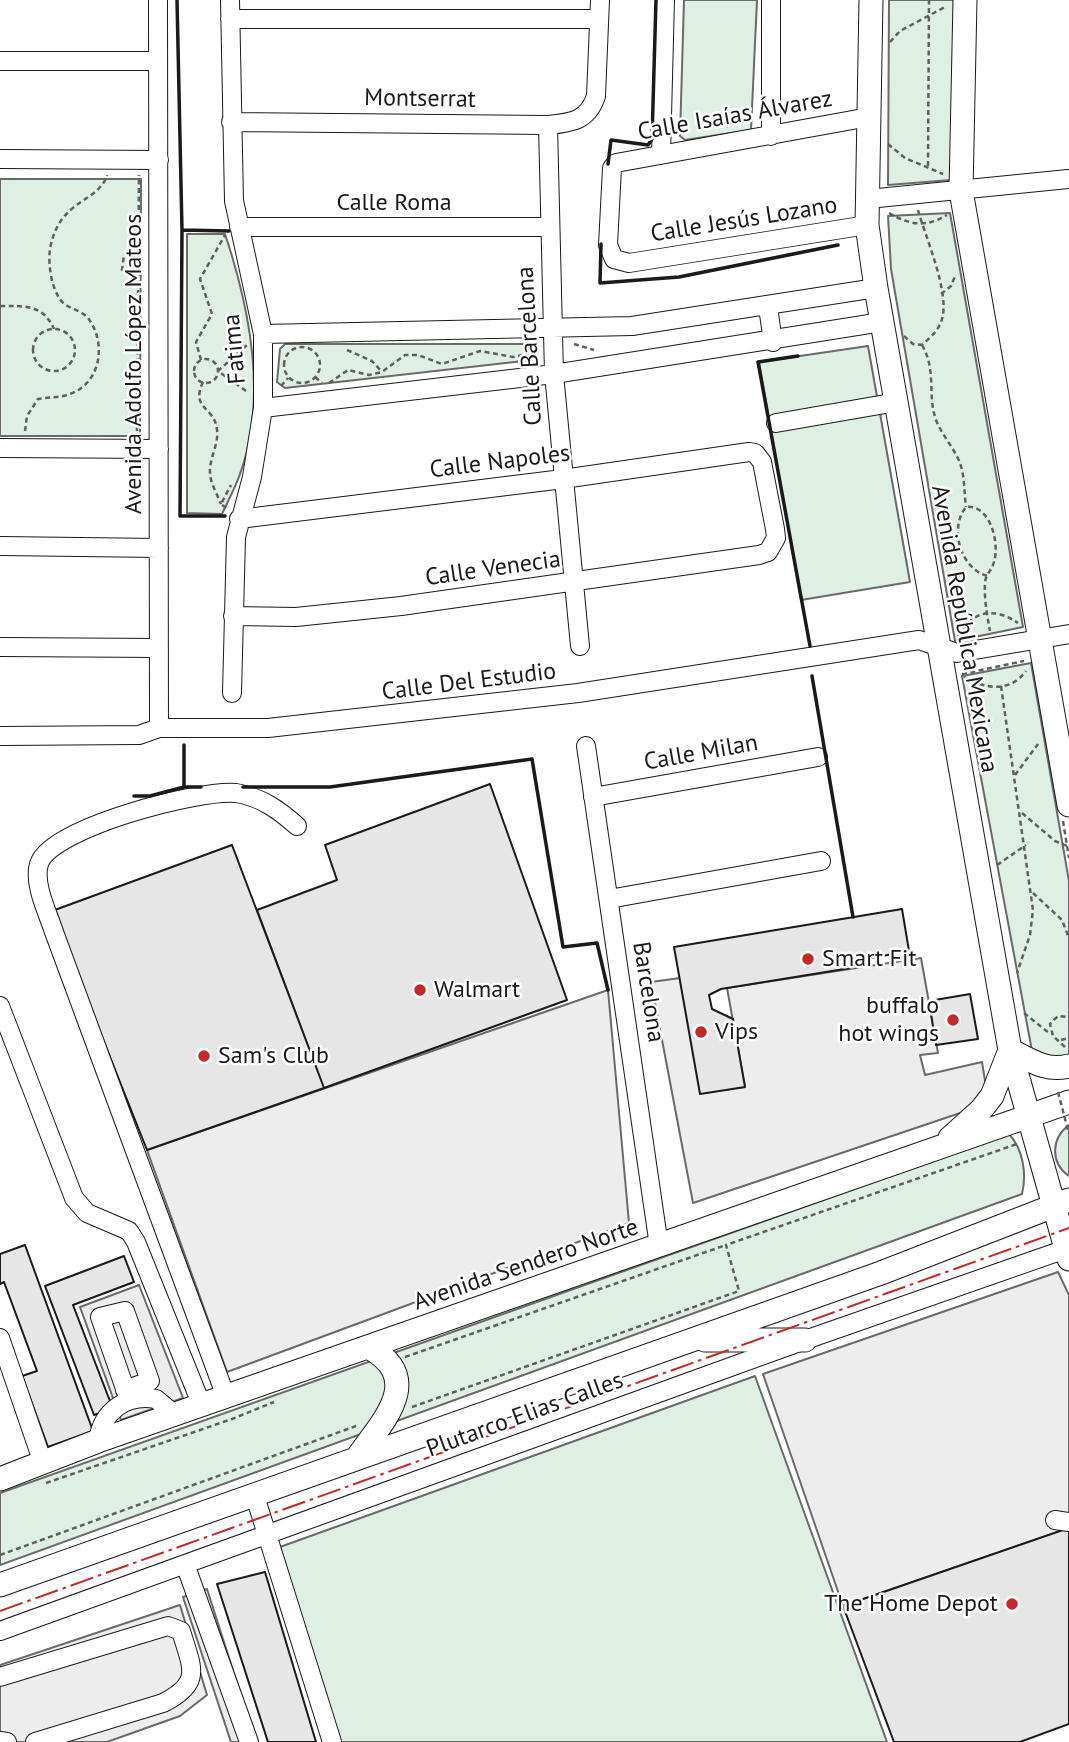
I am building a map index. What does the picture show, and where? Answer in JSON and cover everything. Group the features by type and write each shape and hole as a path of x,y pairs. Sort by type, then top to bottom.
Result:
{"main road":[{"name":"Avenida República Mexicana","path":"871,0 869,117 877,213 876,288 897,402 950,640 1010,1050 1032,1127 1061,1202 1068,1253"},
{"path":"965,0 953,192 1032,642 1066,812"},
{"path":"943,1144 981,1111 992,1096 1010,1050 1047,1068 1069,1066"},
{"name":"Avenida Sendero Norte","path":"0,1479 98,1441 659,1247 943,1144 1032,1127 1063,1097"},
{"path":"0,1585 359,1455 881,1273 1061,1202"},
{"path":"684,1340 805,1340"},
{"path":"359,1455 394,1404 397,1385 390,1363 370,1348"}],"street":[{"name":"Avenida Adolfo López Mateos","path":"158,0 159,728"},
{"name":"Fatima","path":"230,0 234,201 263,334 254,400 252,477 239,519 232,693"},
{"path":"230,19 599,19 600,0"},
{"path":"661,155 665,0"},
{"path":"771,0 771,136"},
{"name":"Montserrat","path":"231,122 548,125 575,122 592,108 596,96 599,19"},
{"path":"0,61 158,61"},
{"name":"Calle Isaías Álvarez","path":"629,263 614,259 608,245 612,168 616,163 869,117"},
{"name":"Calle Barcelona","path":"548,125 551,330 580,646"},
{"path":"0,159 159,160"},
{"path":"877,213 953,192 1069,180 1069,165"},
{"name":"Calle Jesús Lozano","path":"629,263 877,213"},
{"name":"Calle Roma","path":"239,227 549,227"},
{"path":"263,334 551,330 632,326 768,307 876,288"},
{"path":"768,307 774,342"},
{"path":"254,400 554,374 774,342 882,322"},
{"path":"776,423 897,402"},
{"path":"0,448 159,449"},
{"name":"Calle Napoles","path":"239,519 563,479 749,452 755,453 762,462 776,538 768,552 759,555"},
{"path":"0,546 159,548"},
{"name":"Calle Venecia","path":"233,616 322,615 573,583 759,555"},
{"name":"Calle Del Estudio","path":"0,736 139,734 159,728 268,728 365,719 578,693 919,640 950,640 957,653 1069,634"},
{"path":"0,647 159,648"},
{"name":"Barcelona","path":"586,746 659,1247"},
{"name":"Calle Milan","path":"593,797 818,757"},
{"path":"226,1396 54,932 40,888 38,866 44,854 78,832 180,799 207,794 235,793 253,797 268,803 297,826"},
{"path":"609,899 821,861"},
{"path":"0,1006 74,1198 87,1213 124,1228 136,1242 202,1406"},
{"name":"Plutarco Elias Calles","path":"0,1631 805,1340 1068,1253"},
{"path":"0,1338 43,1462"},
{"path":"98,1441 101,1424 106,1415 127,1395 156,1399 175,1415"},
{"path":"254,1493 332,1742"},
{"path":"185,1564 249,1742"},
{"path":"0,1677 168,1626 181,1631 192,1675 190,1685 180,1695 163,1703 35,1742"},
{"path":"0,1741 7,1742"}],"path":[{"path":"928,166 929,0"},
{"path":"886,38 885,51 900,32 929,17 953,0"},
{"path":"877,213 911,225 922,224 953,192 928,166 905,158 884,139 884,151"},
{"path":"37,433 25,433 27,416 38,399 80,390 92,380 97,369 99,342 95,330 83,313 62,303 57,295 50,252 61,217 105,182 108,172"},
{"path":"125,433 137,433 139,172"},
{"path":"908,211 929,209"},
{"path":"900,345 898,331 913,344 922,345 937,331 943,316 931,244 918,210"},
{"path":"877,213 898,212"},
{"path":"230,248 224,236 200,279 212,314 196,342 201,360 194,371 196,378 203,382 213,381 218,371 250,343 250,352"},
{"path":"138,249 124,255 121,263 122,270 138,279"},
{"path":"941,294 955,281 956,271"},
{"path":"0,306 38,309 50,318 54,329"},
{"path":"54,329 67,333 76,352 65,369 51,372 44,370 34,359 33,345 41,333 54,329"},
{"path":"532,339 537,348 537,361 534,363"},
{"path":"922,345 931,369 936,420 964,477 966,507"},
{"path":"313,351 319,346"},
{"path":"296,348 313,351 319,361 315,377 305,383 293,382 284,367 286,356 296,348"},
{"path":"344,348 372,361 382,372"},
{"path":"315,377 323,384 348,370 369,375 382,372 405,355 418,355 442,364 480,351 513,357 527,354"},
{"path":"201,360 214,361 218,371 254,400"},
{"path":"203,382 197,394 200,403 212,415 217,428 209,472 220,504 239,519"},
{"path":"251,386 254,400"},
{"path":"220,504 233,478"},
{"path":"986,576 971,567 958,538 959,515 966,507 972,506 982,512 993,533 996,554 986,576 986,613 991,636"},
{"path":"950,640 969,621 986,613 1008,615 1032,642 958,674 981,686 1001,686 1016,681 1028,668"},
{"path":"1001,686 1032,890 1030,935 1014,979 1011,967"},
{"path":"1015,775 1039,743 1042,734"},
{"path":"1021,812 1055,841 1067,846"},
{"path":"1066,812 1069,858"},
{"path":"993,867 1026,845"},
{"path":"1032,890 1037,899 1052,908 1062,920 1069,938"},
{"path":"1021,1021 1019,1009 1053,1036 1060,1040 1069,1038"},
{"path":"1053,1036 1050,1029 1052,1020 1058,1016 1069,1017"},
{"path":"1063,1097 1069,1134"},
{"path":"390,1363 726,1245 1032,1127"},
{"path":"0,1555 739,1291 726,1245"},
{"path":"36,1487 232,1419 281,1398"}],"green space":[{"path":"684,0 757,0 751,130 685,140 680,136"},
{"path":"889,0 954,0 951,180 888,185"},
{"path":"0,179 141,179 140,436 0,436"},
{"path":"950,213 1023,627 955,641 891,269 888,216"},
{"path":"187,234 225,234 242,292 252,354 253,415 248,445 238,479 222,514 187,513"},
{"path":"285,344 529,344 532,360 285,388 277,382 280,349"},
{"path":"868,346 910,582 801,600 759,362"},
{"path":"1031,663 1069,881 1069,1061 1032,1051 962,676"},
{"path":"1069,1125 1069,1176 1058,1164 1055,1151 1059,1137"},
{"path":"1009,1134 1018,1147 1023,1162 1022,1194 0,1565 0,1493"},
{"path":"755,1376 887,1742 340,1742 280,1547"}],"shaded area":[{"path":"921,958 938,1053 920,1055 925,1075 982,1062 987,1093 975,1108 693,1203 651,982 680,978 701,1093 745,1087 727,988"},
{"path":"608,990 629,1223 227,1372 147,1150"},
{"path":"1058,1272 1069,1295 1069,1528 843,1606 763,1374"},
{"path":"139,1285 183,1398 121,1420 80,1307"},
{"path":"207,1589 256,1742 231,1742 183,1597"},
{"path":"180,1605 207,1695 180,1716 107,1742 0,1742 0,1665"}],"building":[{"path":"490,784 567,1000 324,1088 257,910 337,880 325,845"},
{"path":"232,845 324,1088 147,1150 52,911"},
{"path":"902,909 909,951 861,960 863,966 721,989 709,995 712,1009 733,1019 745,1087 700,1094 674,947"},
{"name":"buffalo hot wings","path":"970,994 978,1039 936,1045 929,1001"},
{"path":"25,1245 93,1431 48,1447 22,1376 37,1371 4,1282 0,1284 0,1254"},
{"path":"124,1256 134,1282 73,1305 113,1409 94,1415 45,1286"},
{"path":"1069,1528 1069,1724 1020,1742 894,1742 843,1606"},
{"path":"265,1572 316,1742 268,1742 217,1584"}],"wall":[{"path":"177,0 182,230"},
{"path":"608,164 611,140 648,145 652,139 656,0"},
{"path":"225,516 180,516 182,230 229,231"},
{"path":"601,244 600,283 679,277 838,245"},
{"path":"798,356 758,362 810,646"},
{"path":"812,676 853,917"},
{"path":"184,745 184,787 201,787"},
{"path":"243,787 330,787 532,759 563,947 597,943 608,990"},
{"path":"134,796 150,796 184,787"}],"power":[{"path":"0,1611 1069,1228"}],"place":[{"name":"Smart Fit","path":"808,959"},
{"name":"Walmart","path":"420,990"},
{"name":"buffalo hot wings","path":"953,1020"},
{"name":"Vips","path":"701,1032"},
{"name":"Sam's Club","path":"204,1056"},
{"name":"The Home Depot","path":"1012,1604"}]}
